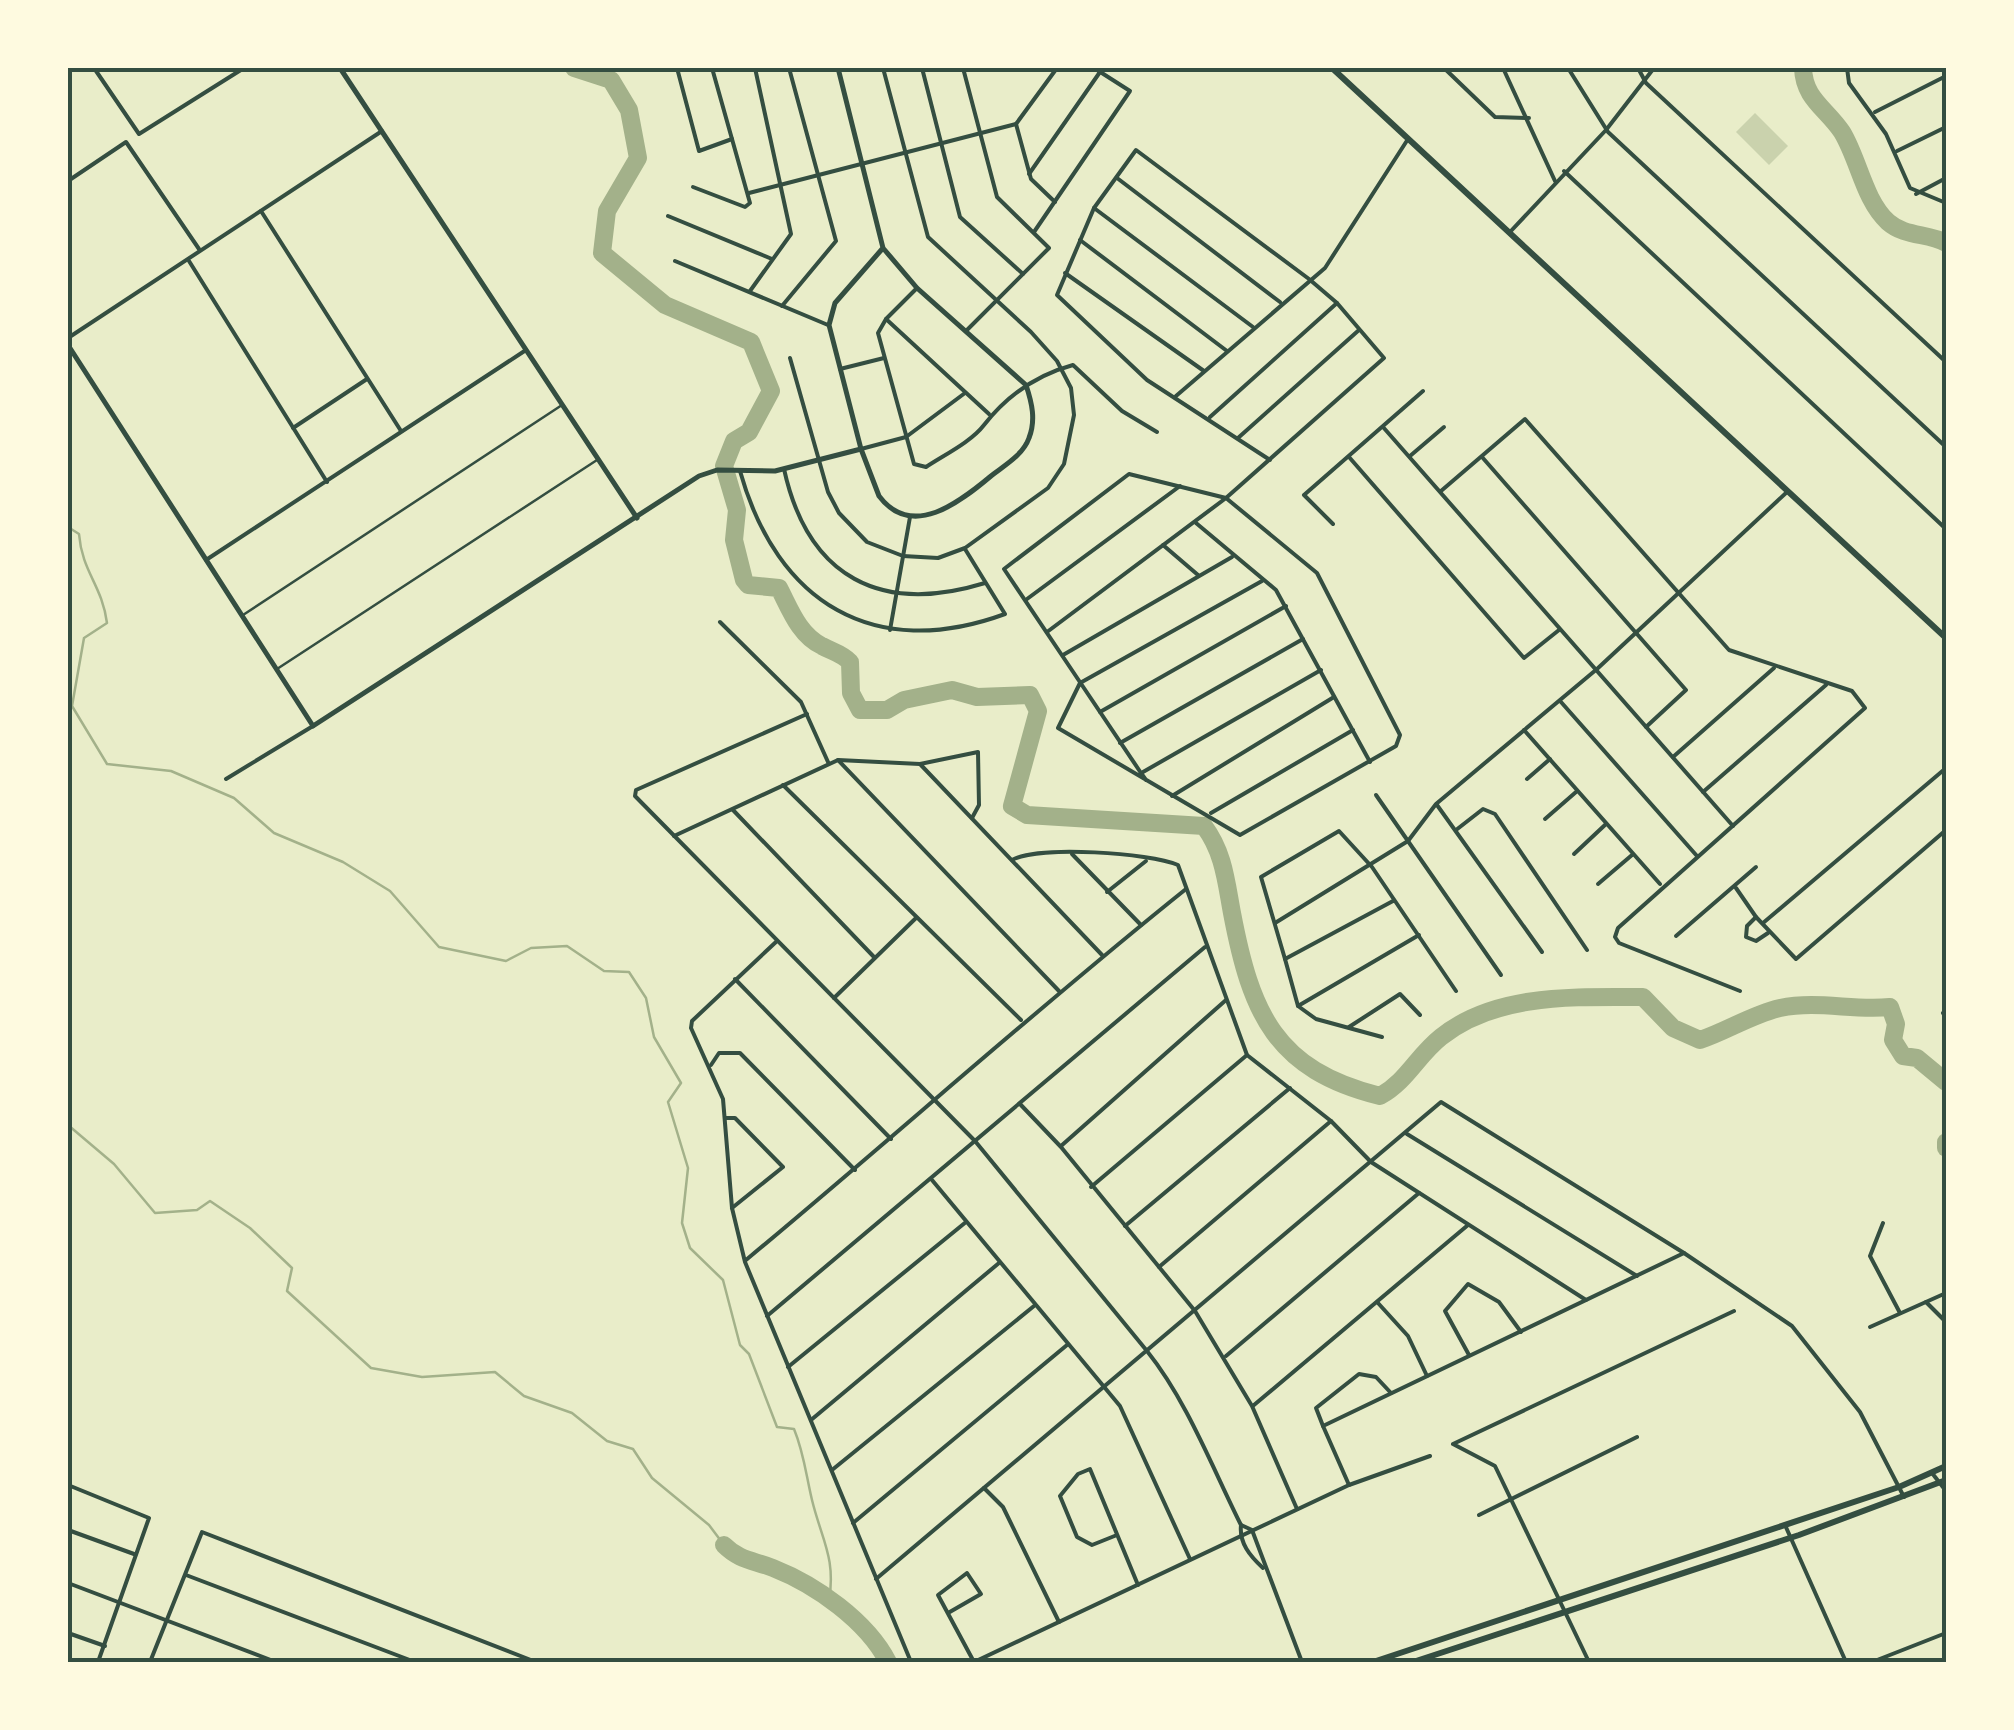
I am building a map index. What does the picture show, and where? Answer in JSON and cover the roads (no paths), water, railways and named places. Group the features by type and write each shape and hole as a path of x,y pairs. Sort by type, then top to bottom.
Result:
{"main road":[{"path":"1332,68 1946,637"},
{"path":"1373,1662 1397,1659 1786,1526 1899,1487 1946,1466"},
{"path":"1413,1662 1790,1538 1946,1480"}],"street":[{"path":"94,68 138,134 244,68"},
{"path":"340,68 637,518"},
{"path":"677,68 697,148 703,151 732,139"},
{"path":"693,188 746,206 750,203 712,69 721,68"},
{"path":"750,291 792,234 756,68"},
{"path":"782,306 836,241 790,68"},
{"path":"838,68 883,248 917,288 1026,386 1034,414 1021,452 960,502 936,513 910,517 887,507 879,496 861,448 829,326 835,303 883,248"},
{"path":"790,358 828,492 851,529 867,542 902,556 938,558 964,548 1048,488 1064,464 1074,414 1071,388 1032,332 928,236 883,68"},
{"path":"922,68 960,217 1023,274"},
{"path":"963,68 996,198 1050,248 966,332"},
{"path":"749,193 1016,124 1057,68"},
{"path":"1034,232 1130,91 1094,68"},
{"path":"1444,68 1495,116 1528,118"},
{"path":"1503,68 1555,181"},
{"path":"1568,68 1606,130 1946,447"},
{"path":"1638,68 1646,82 1946,362"},
{"path":"1510,232 1606,130 1654,68"},
{"path":"1847,68 1849,82 1873,113 1916,194 1946,204"},
{"path":"1030,174 1100,72"},
{"path":"1873,113 1946,76"},
{"path":"1016,124 1030,174 1055,202"},
{"path":"1895,152 1946,126"},
{"path":"313,726 68,341 382,131"},
{"path":"1176,396 1280,302 1325,268 1408,139"},
{"path":"68,181 126,142 201,251"},
{"path":"1047,632 1226,498 1270,460 1384,358 1337,303 1309,279 1136,150 1094,208 1065,272 1059,297 1147,380 1270,460"},
{"path":"1564,171 1946,529"},
{"path":"1116,178 1280,302"},
{"path":"1916,194 1946,178"},
{"path":"1094,208 1253,327"},
{"path":"261,211 402,432"},
{"path":"668,216 772,259"},
{"path":"1080,240 1227,351"},
{"path":"188,260 327,482"},
{"path":"675,261 829,326"},
{"path":"1065,272 1205,371"},
{"path":"917,288 886,319 878,333 914,464 926,467 982,427 988,414 1026,386 1073,365 1122,411 1158,432"},
{"path":"1210,418 1337,303"},
{"path":"886,319 988,414"},
{"path":"1238,438 1359,330"},
{"path":"206,560 526,350"},
{"path":"838,369 884,358"},
{"path":"293,428 367,379"},
{"path":"1333,524 1304,495 1424,390"},
{"path":"226,779 699,476 718,470 784,468 906,436 966,393"},
{"path":"1441,491 1525,419 1729,650 1852,691 1865,708 1618,928 1619,943 1740,992"},
{"path":"1410,456 1444,427"},
{"path":"1383,428 1733,826"},
{"path":"1482,456 1686,690 1646,727"},
{"path":"1349,457 1524,658 1559,630"},
{"path":"784,468 800,520 824,554 845,572 895,595 920,598 985,583"},
{"path":"738,471 756,520 792,574 831,608 862,624 890,630 940,632 1004,614 964,548"},
{"path":"1146,780 1140,773 1080,683 1047,632 1004,569 1129,474 1226,498 1318,574 1400,735 1396,746 1240,835 1209,814 1172,796 1058,728 1080,683 1262,581"},
{"path":"1026,601 1180,486"},
{"path":"1275,923 1372,867 1408,841 1436,804 1598,669 1787,492"},
{"path":"890,630 910,517"},
{"path":"1195,522 1232,557 1276,590 1370,762"},
{"path":"1163,545 1199,576"},
{"path":"1062,655 1232,557"},
{"path":"1100,712 1286,606"},
{"path":"720,622 801,702 829,764"},
{"path":"1120,743 1303,639"},
{"path":"1673,758 1774,668"},
{"path":"1140,773 1320,670"},
{"path":"1703,792 1826,685"},
{"path":"1172,796 1334,697"},
{"path":"1559,701 1697,856"},
{"path":"806,714 636,790 638,800 975,1141 1166,1374 1240,1525 1240,1536 1250,1556 1263,1568"},
{"path":"1209,814 1354,730"},
{"path":"1524,730 1662,886"},
{"path":"674,836 838,760 920,764 978,752 979,805 972,818"},
{"path":"838,760 1060,991"},
{"path":"1527,779 1550,760"},
{"path":"920,764 1102,956"},
{"path":"1763,924 1946,768"},
{"path":"783,785 1023,1022"},
{"path":"1545,819 1578,791"},
{"path":"1376,795 1501,975"},
{"path":"1436,804 1542,952"},
{"path":"1456,830 1483,809 1495,814 1588,950"},
{"path":"732,810 874,957"},
{"path":"1574,854 1606,824"},
{"path":"1736,888 1756,917 1796,959 1946,830"},
{"path":"1382,1037 1316,1019 1298,1006 1261,877 1264,872 1333,831 1342,833 1372,867 1456,991"},
{"path":"1012,860 1072,854 1148,858 1178,865 1247,1055 1331,1122 1371,1162 1586,1300"},
{"path":"1072,854 1141,926"},
{"path":"1598,884 1633,854"},
{"path":"1106,892 1148,858"},
{"path":"1676,936 1756,867"},
{"path":"745,1262 1023,1022 1186,889"},
{"path":"1285,959 1393,901"},
{"path":"834,998 917,917"},
{"path":"1756,917 1747,926 1746,937 1756,941 1770,931"},
{"path":"1298,1006 1420,935"},
{"path":"777,941 735,978 691,1026 711,1065 725,1118 732,1208 745,1262 910,1662"},
{"path":"767,1316 1205,947"},
{"path":"735,978 892,1139"},
{"path":"1348,1028 1400,994 1411,1000 1420,1014"},
{"path":"1061,1147 1226,1000"},
{"path":"711,1065 719,1053 740,1052 855,1170"},
{"path":"1091,1188 1247,1055"},
{"path":"1124,1227 1290,1088"},
{"path":"876,1579 1441,1102 1684,1253 1798,1332 1860,1412 1904,1498"},
{"path":"1019,1104 1061,1147 1195,1311 1226,1356 1297,1509"},
{"path":"725,1118 735,1118 783,1168 732,1208"},
{"path":"1159,1267 1331,1122"},
{"path":"1406,1134 1637,1276"},
{"path":"932,1180 1120,1406 1190,1559"},
{"path":"1226,1356 1420,1193"},
{"path":"788,1367 966,1222"},
{"path":"1884,1223 1870,1256 1900,1313"},
{"path":"1252,1406 1468,1224"},
{"path":"1323,1426 1684,1253"},
{"path":"810,1420 1000,1264"},
{"path":"1470,1356 1446,1312 1468,1284 1500,1302 1521,1332"},
{"path":"1870,1326 1946,1292"},
{"path":"1926,1302 1946,1322"},
{"path":"1378,1303 1408,1336 1427,1376"},
{"path":"832,1471 1034,1306"},
{"path":"1589,1662 1489,1459 1456,1449 1456,1442 1734,1311"},
{"path":"853,1523 1067,1345"},
{"path":"1349,1485 1316,1408 1360,1374 1376,1377 1392,1394"},
{"path":"1479,1515 1637,1437"},
{"path":"948,1612 981,1594 967,1573 938,1595 974,1662 1349,1485 1430,1456"},
{"path":"1117,1535 1089,1546 1077,1537 1060,1496 1078,1474 1090,1470 1138,1584"},
{"path":"1932,1473 1946,1492"},
{"path":"68,1484 149,1518 98,1662"},
{"path":"984,1488 1003,1507 1060,1622"},
{"path":"1240,1525 1252,1530 1262,1550 1263,1568 1302,1662"},
{"path":"1786,1526 1846,1662"},
{"path":"68,1530 134,1555"},
{"path":"150,1662 202,1532 536,1662"},
{"path":"184,1574 415,1662"},
{"path":"68,1583 276,1662"},
{"path":"68,1633 104,1646"},
{"path":"1872,1662 1946,1633"},
{"path":"1659,1662 1668,1662"}],"lane":[{"path":"242,616 562,405"},
{"path":"276,669 598,459"}],"waterway":[{"path":"574,68 611,80 629,110 638,158 607,211 602,253 665,305 751,342 771,391 749,432 734,441 724,466 737,510 734,540 744,580 748,585 779,588 807,635 850,662 851,693 860,710 887,710 904,700 952,690 977,697 1030,695 1038,711 1012,806 1027,815 1204,826 1220,857 1248,980 1259,1008 1292,1053 1315,1070 1344,1085 1380,1096 1398,1083 1441,1037 1486,1012 1537,1001 1643,997 1673,1028 1700,1040 1780,1008 1890,1007 1896,1024 1893,1040 1903,1056 1917,1058 1946,1082"},
{"path":"1803,68 1807,88 1842,132 1880,213 1902,230 1946,243"},
{"path":"68,527 79,534 107,623 84,638 72,706 107,764 171,771 234,798 274,833 343,862 390,891 439,947 506,961 531,948 567,946 604,971 629,972 646,998 654,1037 681,1083 668,1102 688,1168 682,1223 690,1248 723,1280 740,1345 749,1354 777,1427 794,1429 829,1561 829,1602"},
{"path":"68,1125 114,1164 155,1213 197,1210 210,1201 250,1228 292,1268 287,1291 371,1368 422,1377 495,1372 524,1396 572,1413 607,1441 633,1449 652,1478 709,1525 724,1545"},
{"path":"1946,1142 1946,1148"},
{"path":"724,1545 741,1557 789,1575 823,1594 867,1632 888,1662"}]}
